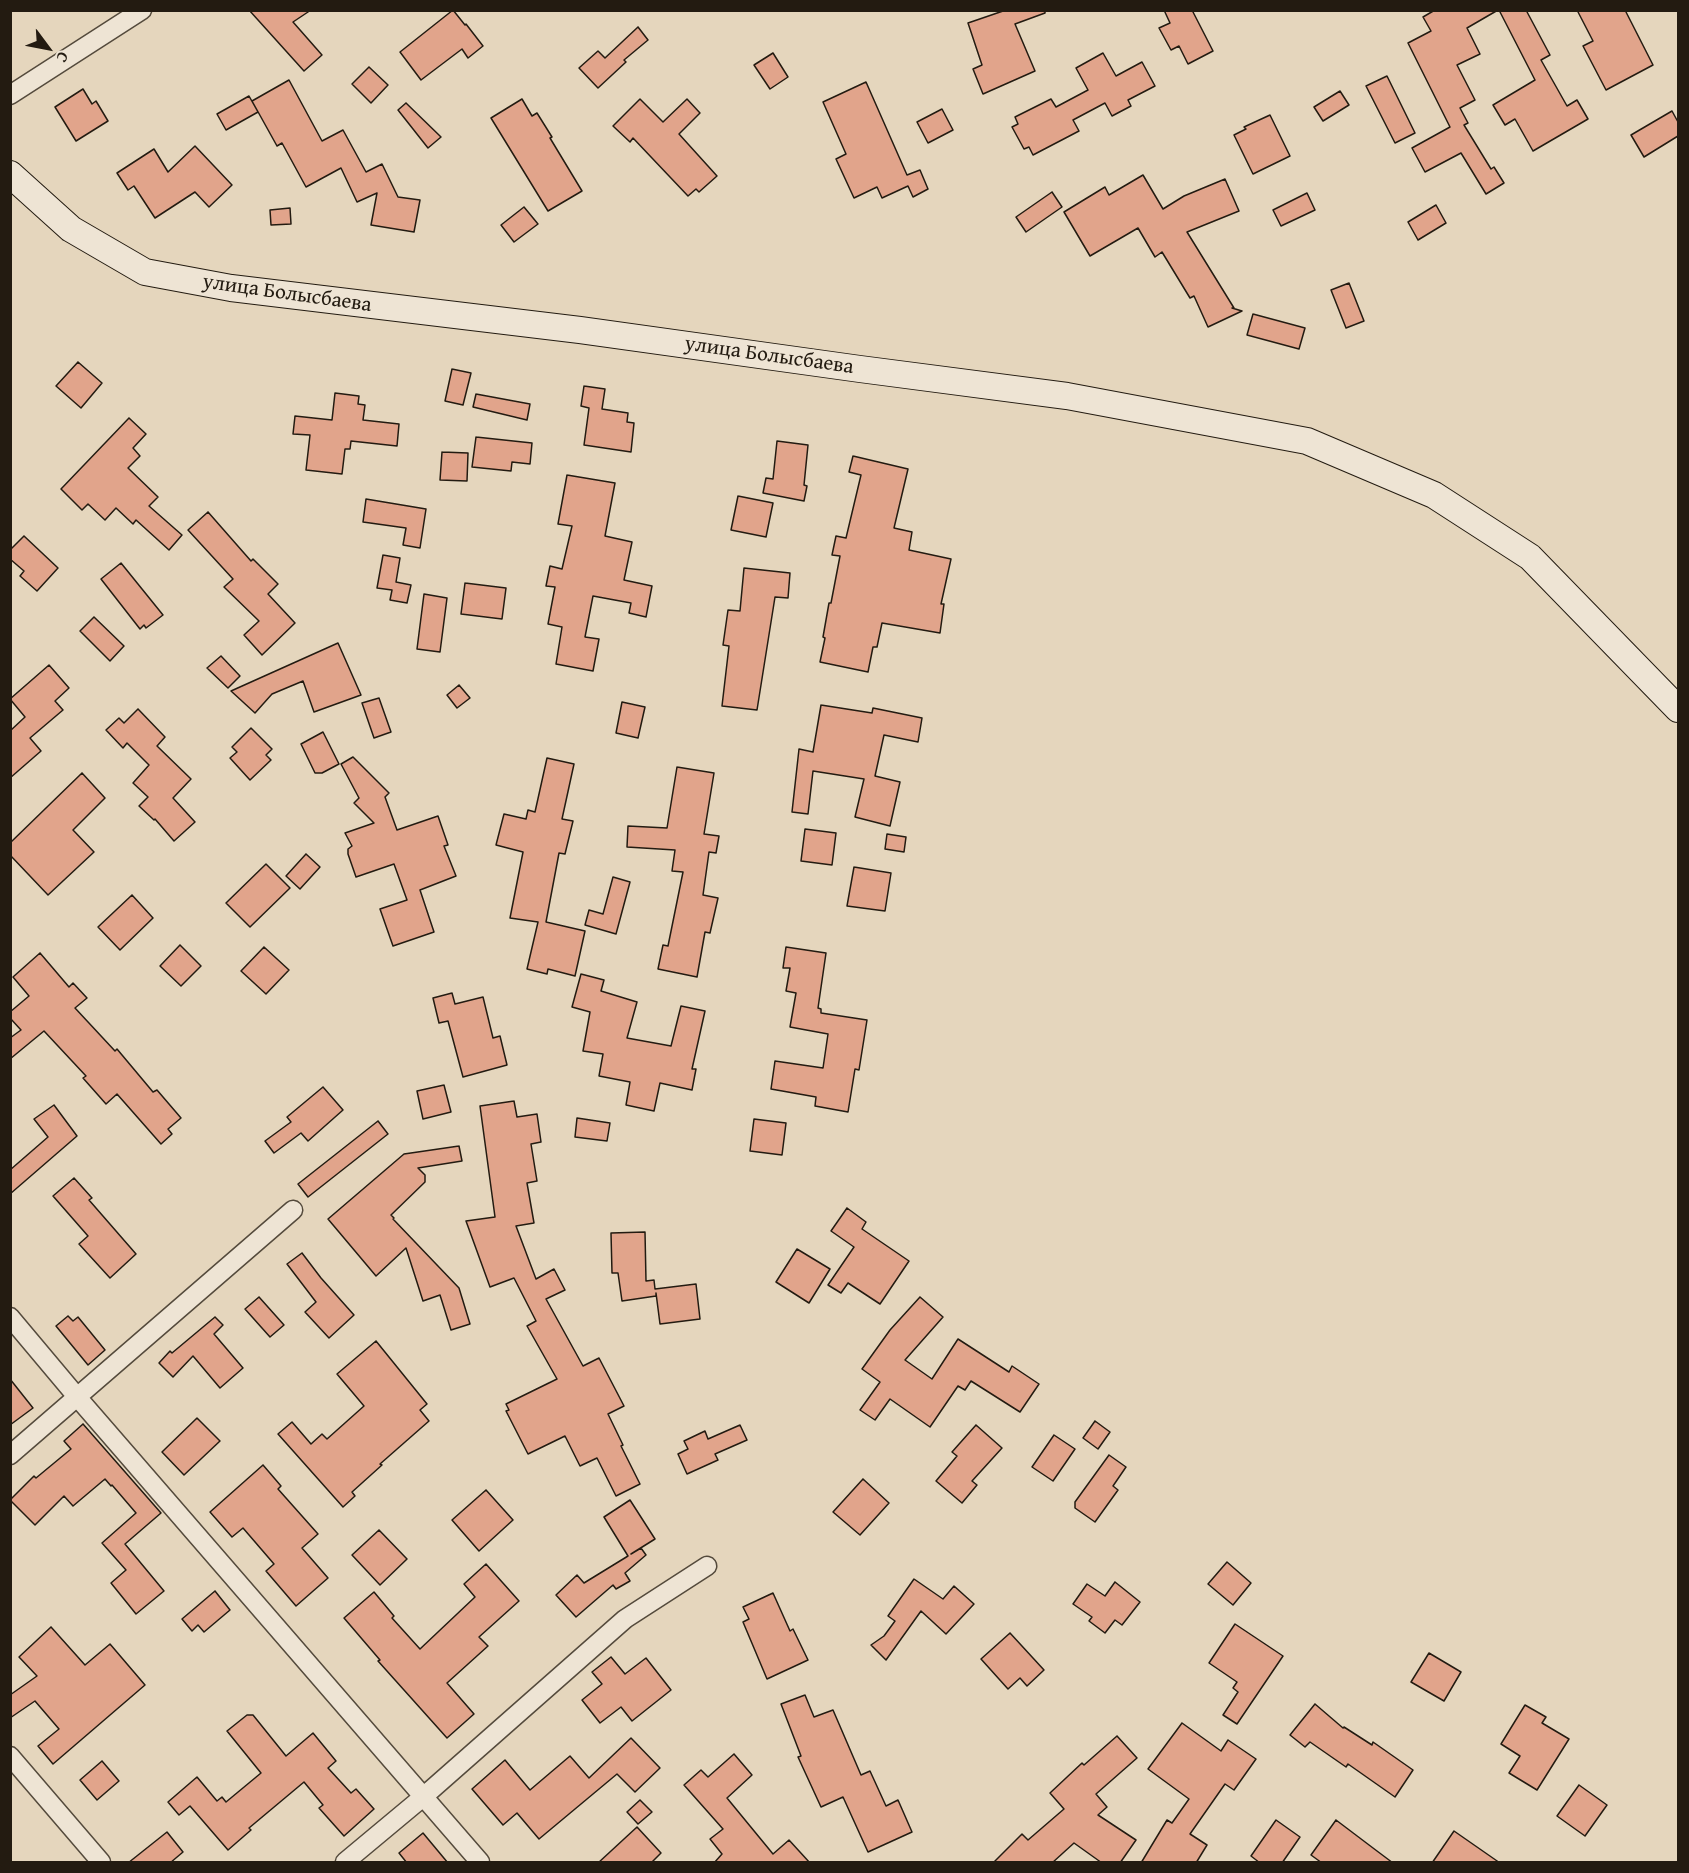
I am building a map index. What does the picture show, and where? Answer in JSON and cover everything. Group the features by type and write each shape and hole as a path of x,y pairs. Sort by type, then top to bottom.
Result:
{"street":[{"path":"10,95 142,10"},
{"name":"улица Болысбаева","path":"10,174 72,229 145,272 231,288 580,330 1067,396 1307,441 1434,495 1530,557 1678,709"},
{"path":"10,1455 293,1210"},
{"path":"10,1317 480,1863"},
{"path":"345,1863 625,1619 707,1566"},
{"path":"10,1756 101,1863"}],"building":[{"path":"249,10 311,10 293,22 322,55 304,71"},
{"path":"453,10 483,46 468,58 462,49 421,80 400,52"},
{"path":"1006,10 1045,10 1045,13 1015,24 1035,71 983,94 973,69 982,65 968,23"},
{"path":"1164,10 1192,10 1213,51 1188,64 1179,46 1171,50 1159,28 1170,23"},
{"path":"1435,10 1498,10 1467,28 1480,54 1457,65 1475,100 1460,108 1468,123 1464,125 1491,169 1494,167 1504,183 1486,194 1461,153 1425,172 1412,148 1450,127 1408,43 1431,31 1423,17"},
{"path":"1499,10 1526,10 1550,55 1541,60 1567,106 1577,100 1588,119 1533,151 1515,119 1505,125 1493,105 1535,80"},
{"path":"1577,10 1625,10 1653,65 1606,90 1583,46 1593,41"},
{"path":"638,27 648,40 624,60 626,62 598,88 579,68 598,51 605,58"},
{"path":"773,53 788,77 770,89 754,65"},
{"path":"1103,53 1116,76 1142,62 1155,86 1128,100 1131,106 1112,116 1105,103 1073,120 1079,131 1033,155 1029,147 1024,149 1012,127 1018,124 1015,117 1051,99 1056,107 1088,90 1076,68"},
{"path":"369,67 388,85 371,103 352,84"},
{"path":"1387,76 1415,133 1395,143 1366,86"},
{"path":"289,80 322,141 343,130 366,172 382,164 398,197 420,200 414,232 371,225 377,193 357,202 341,168 306,187 282,143 277,146 252,101"},
{"path":"866,82 907,175 920,170 928,189 913,197 908,186 882,198 877,187 854,198 836,159 846,154 823,102"},
{"path":"83,89 92,104 96,101 108,121 76,141 55,107"},
{"path":"1340,91 1349,105 1323,121 1314,107"},
{"path":"249,96 258,112 226,130 217,114"},
{"path":"522,99 532,116 537,113 582,191 548,211 491,118"},
{"path":"640,99 663,122 687,99 700,113 679,134 717,176 699,192 696,189 688,196 633,138 630,142 613,126"},
{"path":"406,103 441,137 428,148 398,110"},
{"path":"942,109 953,130 928,143 917,122"},
{"path":"1672,111 1678,122 1678,136 1644,157 1631,135"},
{"path":"1270,115 1290,156 1253,174 1234,135 1246,129 1244,127"},
{"path":"195,146 232,185 209,207 195,192 155,218 134,186 128,190 117,173 154,149 168,172"},
{"path":"1143,175 1163,209 1184,196 1225,179 1239,211 1187,232 1234,308 1232,308 1242,311 1208,327 1194,296 1190,298 1162,252 1155,257 1138,228 1090,256 1064,212 1105,187 1109,195"},
{"path":"1052,192 1062,207 1026,232 1016,217"},
{"path":"1307,193 1315,210 1281,226 1273,210"},
{"path":"1436,205 1446,223 1418,240 1408,222"},
{"path":"524,207 538,224 514,242 501,225"},
{"path":"290,208 291,224 271,225 270,210"},
{"path":"1349,283 1364,321 1346,328 1331,290"},
{"path":"1253,314 1305,328 1299,349 1247,335"},
{"path":"78,362 102,383 81,408 56,386"},
{"path":"452,369 471,373 463,405 445,401"},
{"path":"584,386 605,389 602,409 628,413 627,422 634,423 631,452 584,445 589,408 581,406"},
{"path":"335,393 359,396 358,404 365,405 363,420 399,424 397,446 351,441 350,449 345,449 342,474 306,470 310,435 293,434 295,416 332,420"},
{"path":"476,394 530,404 527,420 473,407"},
{"path":"129,418 146,434 133,448 140,456 128,468 158,497 149,506 182,535 169,550 136,520 133,524 116,508 105,520 88,504 82,510 61,489"},
{"path":"476,437 532,443 530,464 512,462 511,471 472,467"},
{"path":"777,441 808,445 804,485 807,486 804,501 763,493 766,478 773,479"},
{"path":"442,452 468,453 467,481 440,480"},
{"path":"853,456 908,469 894,528 912,532 909,550 951,559 941,604 944,604 940,633 882,623 877,647 873,647 868,672 820,662 829,603 831,603 840,556 832,555 836,536 846,538 861,475 849,472"},
{"path":"567,475 615,483 605,536 632,542 624,580 652,586 646,617 629,613 631,603 593,596 585,637 599,639 593,671 556,664 562,627 548,624 555,587 546,586 550,566 562,569 572,526 558,524"},
{"path":"738,496 773,503 766,537 731,530"},
{"path":"366,499 426,509 420,548 403,545 406,528 363,522"},
{"path":"208,512 251,561 253,559 278,584 268,594 295,623 262,655 244,635 259,621 224,587 233,579 188,530"},
{"path":"24,536 58,568 37,591 20,576 24,571 10,559 10,550"},
{"path":"383,555 400,558 396,582 411,585 407,603 390,600 392,590 377,588"},
{"path":"121,563 163,615 146,628 144,625 140,629 101,579"},
{"path":"744,568 790,573 788,598 775,597 757,710 722,706 729,646 723,645 728,610 740,611"},
{"path":"465,583 506,588 502,619 461,614"},
{"path":"424,594 447,598 440,652 417,649"},
{"path":"94,617 124,646 110,661 80,631"},
{"path":"338,643 361,695 314,712 303,681 272,694 255,713 231,691"},
{"path":"221,656 240,676 228,688 207,668"},
{"path":"49,665 69,688 55,701 63,710 30,738 41,751 10,778 10,731 25,717 10,699"},
{"path":"459,685 470,698 457,708 447,695"},
{"path":"379,698 391,732 374,738 362,703"},
{"path":"622,702 645,707 638,738 616,733"},
{"path":"821,705 872,713 873,708 922,718 918,742 884,735 875,776 900,782 890,826 855,817 864,779 813,771 808,814 792,812 799,749 813,752"},
{"path":"138,709 165,737 157,746 191,779 173,798 195,822 174,841 155,819 139,806 148,797 133,783 149,765 127,743 123,748 106,730 119,718 124,723"},
{"path":"251,728 272,749 266,755 271,760 250,780 230,758 237,752 232,747"},
{"path":"323,732 339,764 322,773 315,773 301,744"},
{"path":"353,757 389,793 385,797 397,830 438,816 448,845 444,846 456,876 420,890 434,932 393,946 380,909 407,900 394,864 356,877 348,854 348,849 352,846 345,833 374,823 354,803 359,798 341,764"},
{"path":"547,758 574,764 562,819 573,821 565,854 559,853 546,922 585,931 575,976 548,969 547,974 527,969 538,922 510,918 523,852 496,845 504,814 526,819 528,810 535,812"},
{"path":"677,767 714,773 704,834 719,836 716,853 709,852 703,895 718,898 710,933 705,932 697,977 658,969 663,945 668,946 683,872 672,871 675,850 627,847 628,826 667,828"},
{"path":"82,773 105,798 73,830 94,852 48,895 10,855 10,843"},
{"path":"805,829 836,833 832,865 801,861"},
{"path":"887,834 906,837 904,852 885,849"},
{"path":"306,854 320,867 300,889 286,876"},
{"path":"266,864 290,888 250,927 226,903"},
{"path":"854,867 891,873 885,911 847,906"},
{"path":"613,877 630,882 616,934 585,925 589,910 603,914"},
{"path":"132,895 153,918 120,950 98,927"},
{"path":"180,945 201,966 181,986 160,966"},
{"path":"264,947 289,970 266,994 241,971"},
{"path":"786,947 826,953 818,1008 821,1009 821,1013 867,1020 859,1070 855,1069 848,1112 815,1106 816,1097 771,1089 775,1061 823,1068 828,1034 790,1027 796,993 786,991 790,968 783,968"},
{"path":"40,953 69,987 73,983 87,998 75,1008 115,1051 117,1049 153,1092 157,1090 181,1118 168,1129 172,1134 161,1144 117,1094 106,1104 83,1078 86,1076 44,1031 10,1059 10,1038 21,1030 10,1018 10,1012 29,996 13,977"},
{"path":"581,974 604,980 601,991 637,1002 627,1038 671,1046 681,1006 705,1011 692,1069 696,1069 692,1090 660,1083 654,1111 626,1105 630,1082 599,1076 603,1054 583,1051 590,1012 572,1007"},
{"path":"452,993 455,1004 483,997 493,1038 500,1036 507,1065 463,1077 448,1021 439,1023 433,998"},
{"path":"444,1085 451,1112 423,1119 417,1091"},
{"path":"323,1087 343,1110 308,1141 301,1133 274,1153 265,1141 291,1122 287,1117"},
{"path":"514,1101 517,1117 537,1114 541,1142 531,1144 537,1181 527,1183 534,1223 516,1226 536,1279 554,1269 565,1290 546,1299 583,1366 599,1358 624,1406 608,1414 640,1484 616,1496 597,1458 580,1466 565,1436 528,1454 506,1411 509,1410 506,1404 557,1379 527,1326 536,1321 514,1278 490,1287 466,1221 495,1217 480,1106"},
{"path":"54,1105 77,1136 10,1194 10,1170 48,1137 34,1119"},
{"path":"577,1118 610,1123 607,1141 575,1137"},
{"path":"754,1119 786,1123 782,1155 750,1151"},
{"path":"378,1121 388,1134 308,1197 298,1184"},
{"path":"459,1146 462,1161 418,1168 425,1175 425,1182 391,1215 459,1288 470,1324 451,1330 440,1295 423,1301 406,1248 376,1276 328,1219 404,1154"},
{"path":"74,1178 92,1198 89,1200 136,1254 110,1278 79,1244 88,1236 53,1196"},
{"path":"847,1208 866,1222 862,1229 909,1261 880,1304 848,1283 841,1293 828,1285 854,1247 831,1231"},
{"path":"645,1232 646,1281 654,1280 655,1289 696,1284 700,1319 660,1324 656,1293 656,1296 622,1301 618,1273 612,1273 611,1233"},
{"path":"797,1249 830,1269 809,1303 776,1282"},
{"path":"302,1253 354,1315 329,1338 305,1312 316,1302 287,1264"},
{"path":"259,1297 284,1325 270,1337 245,1309"},
{"path":"920,1297 943,1317 905,1360 932,1379 958,1339 1009,1372 1012,1366 1039,1384 1020,1412 971,1381 965,1390 958,1386 930,1427 890,1399 875,1420 860,1410 880,1382 862,1369 890,1330"},
{"path":"68,1316 73,1321 78,1317 105,1350 88,1365 56,1326"},
{"path":"215,1317 223,1325 214,1334 243,1368 220,1388 193,1356 173,1377 159,1363 170,1351 172,1353"},
{"path":"376,1341 427,1404 420,1410 429,1421 352,1492 355,1496 343,1507 278,1434 292,1422 311,1444 322,1434 327,1439 364,1406 337,1374"},
{"path":"10,1379 33,1408 10,1425"},
{"path":"197,1418 220,1441 184,1475 162,1452"},
{"path":"1095,1421 1110,1432 1098,1449 1083,1438"},
{"path":"83,1424 161,1513 125,1544 164,1591 136,1614 111,1583 126,1570 102,1543 136,1513 112,1485 105,1479 73,1506 64,1496 35,1525 10,1500 34,1476 36,1478 71,1449 64,1441"},
{"path":"740,1425 747,1440 715,1454 718,1460 687,1474 678,1454 688,1449 684,1441 705,1431 708,1439"},
{"path":"976,1425 1002,1448 972,1481 977,1485 962,1503 936,1481 957,1456 952,1452"},
{"path":"1054,1435 1075,1449 1053,1481 1032,1467"},
{"path":"1109,1455 1126,1467 1113,1486 1118,1490 1095,1522 1075,1508 1075,1502"},
{"path":"263,1465 281,1486 278,1489 318,1534 302,1548 328,1578 296,1606 266,1571 274,1564 243,1528 232,1537 210,1512"},
{"path":"863,1479 889,1503 860,1535 833,1512"},
{"path":"486,1490 513,1520 479,1551 452,1520"},
{"path":"630,1500 655,1539 631,1554 641,1548 646,1555 625,1573 630,1581 616,1589 613,1585 576,1617 556,1595 577,1575 584,1583 628,1556 604,1517"},
{"path":"379,1530 407,1559 380,1585 352,1555"},
{"path":"1227,1562 1251,1583 1233,1605 1208,1584"},
{"path":"486,1564 519,1601 479,1637 488,1646 447,1683 474,1714 447,1738 378,1661 380,1660 344,1618 374,1592 394,1616 392,1618 420,1649 475,1597 464,1584"},
{"path":"914,1579 943,1599 954,1586 974,1604 946,1634 921,1611 886,1660 871,1645 884,1636 895,1621 888,1616"},
{"path":"1115,1582 1140,1602 1122,1625 1115,1620 1105,1633 1089,1621 1092,1617 1073,1604 1087,1584 1105,1596"},
{"path":"215,1591 230,1610 204,1632 198,1625 192,1631 182,1619"},
{"path":"773,1593 790,1631 793,1629 808,1660 767,1679 743,1622 749,1619 743,1607"},
{"path":"1235,1624 1283,1656 1237,1724 1223,1715 1238,1692 1233,1688 1237,1682 1209,1663"},
{"path":"51,1627 85,1665 110,1644 145,1685 53,1764 38,1746 59,1729 35,1701 10,1718 10,1695 37,1676 19,1657"},
{"path":"1010,1633 1044,1670 1027,1686 1020,1678 1008,1689 981,1659"},
{"path":"1429,1653 1461,1672 1444,1701 1411,1682"},
{"path":"611,1657 625,1674 646,1658 671,1690 632,1721 621,1707 600,1723 582,1700 602,1684 592,1672"},
{"path":"805,1695 814,1717 833,1710 861,1775 870,1771 886,1806 898,1800 912,1832 868,1852 843,1797 821,1807 798,1757 801,1756 781,1704"},
{"path":"1315,1704 1343,1728 1372,1745 1373,1742 1413,1770 1395,1797 1348,1764 1346,1767 1310,1742 1305,1747 1290,1735"},
{"path":"1525,1705 1546,1717 1542,1723 1569,1739 1537,1790 1509,1773 1520,1756 1501,1744"},
{"path":"247,1715 253,1715 286,1756 313,1733 336,1761 328,1768 351,1793 356,1789 374,1809 344,1836 319,1808 323,1805 304,1782 249,1828 251,1830 228,1850 190,1806 179,1815 168,1802 197,1777 217,1801 222,1797 226,1802 261,1773 227,1731"},
{"path":"1182,1723 1221,1751 1228,1740 1256,1759 1234,1790 1225,1784 1190,1834 1207,1845 1196,1863 1141,1863 1167,1820 1172,1823 1189,1799 1148,1769"},
{"path":"1117,1736 1137,1758 1096,1794 1107,1807 1098,1815 1136,1840 1120,1863 1102,1863 1074,1843 1052,1863 993,1863 1022,1834 1028,1840 1064,1809 1050,1793 1082,1763 1084,1765"},
{"path":"631,1738 660,1768 635,1792 617,1774 539,1839 517,1813 503,1825 472,1789 505,1760 530,1790 570,1756 589,1778"},
{"path":"734,1754 752,1775 727,1798 773,1854 789,1840 810,1863 714,1863 722,1854 710,1839 723,1829 684,1785 701,1770 708,1777"},
{"path":"102,1761 119,1781 97,1800 80,1780"},
{"path":"1579,1785 1607,1805 1585,1836 1557,1816"},
{"path":"640,1800 652,1812 638,1824 627,1812"},
{"path":"1276,1820 1300,1837 1282,1863 1260,1863 1251,1856"},
{"path":"1336,1820 1393,1863 1322,1863 1311,1855"},
{"path":"637,1827 661,1853 651,1863 598,1863"},
{"path":"1454,1831 1500,1863 1432,1863"},
{"path":"167,1832 183,1852 170,1863 128,1863"},
{"path":"423,1833 448,1863 407,1863 399,1853"}]}
